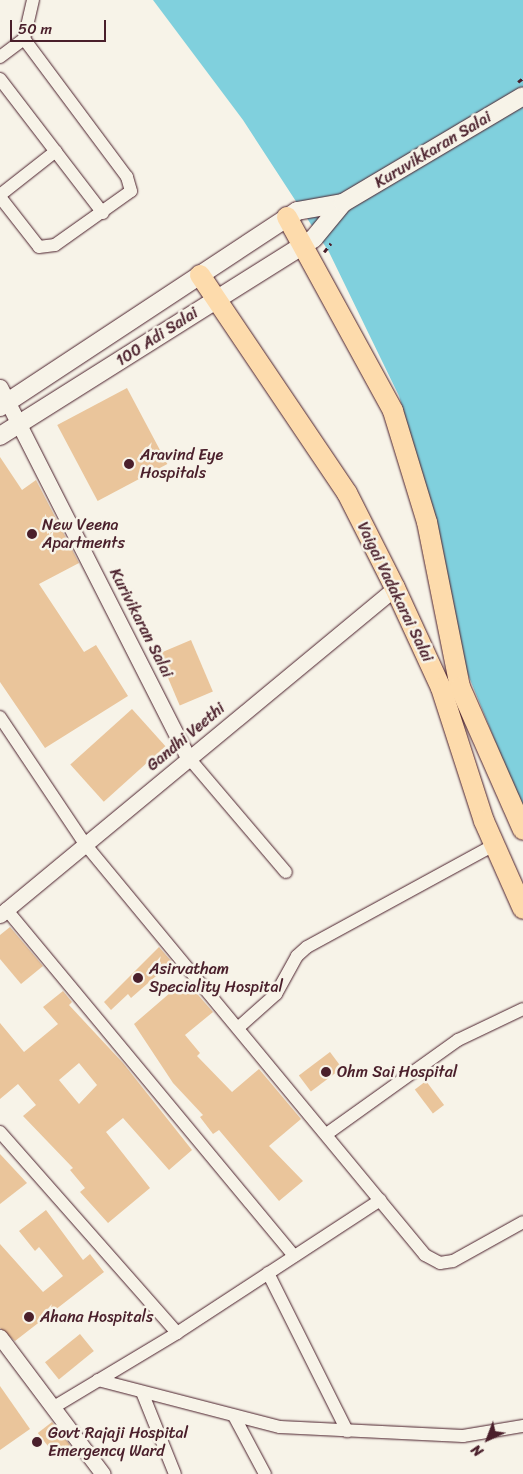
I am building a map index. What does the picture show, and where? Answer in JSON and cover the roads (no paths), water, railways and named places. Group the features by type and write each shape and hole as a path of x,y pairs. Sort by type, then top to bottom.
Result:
{"main road":[{"name":"Kuruvikkaran Salai","path":"308,242 344,204 523,96"},
{"name":"Kuruvikkaran Salai","path":"292,214 344,204"},
{"name":"Vaigai Vadakarai Salai","path":"292,214 393,411 427,522 460,687 523,830"},
{"name":"100 Adi Salai","path":"2,399 200,275 292,214"},
{"name":"100 Adi Salai","path":"0,436 22,424 308,242"},
{"name":"Vaigai Vadakarai Salai","path":"200,275 347,494 395,588 441,688 494,845 523,909"}],"street":[{"path":"0,57 24,40 33,0"},
{"path":"24,40 131,184 131,191 103,213 54,245 39,247 0,196 56,151"},
{"path":"0,79 103,213"},
{"name":"Kurivikaran Salai","path":"2,399 22,424 188,757"},
{"name":"Gandhi Veethi","path":"3,912 188,757 395,588"},
{"path":"0,717 85,844 328,1133 425,1255 440,1263 522,1223"},
{"path":"188,757 286,872"},
{"path":"239,1027 276,994 296,956 307,947 494,845"},
{"path":"3,912 294,1256"},
{"path":"328,1133 458,1040 523,1009"},
{"path":"0,1132 177,1333"},
{"path":"54,1408 177,1333 380,1200"},
{"path":"268,1273 347,1431"},
{"path":"0,1337 103,1474"},
{"path":"98,1380 280,1427 463,1436 523,1426"},
{"path":"142,1392 175,1474"},
{"path":"234,1416 265,1474"}],"water":[{"path":"153,0 523,0 523,809 462,660 427,490 399,396 329,252 243,120"}],"place":[{"name":"Aravind Eye Hospitals","path":"129,464"},
{"name":"New Veena Apartments","path":"32,534"},
{"name":"Asirvatham Speciality Hospital","path":"138,978"},
{"name":"Ohm Sai Hospital","path":"326,1072"},
{"name":"Ahana Hospitals","path":"29,1317"},
{"name":"Govt Rajaji Hospital Emergency Ward","path":"37,1442"}]}
